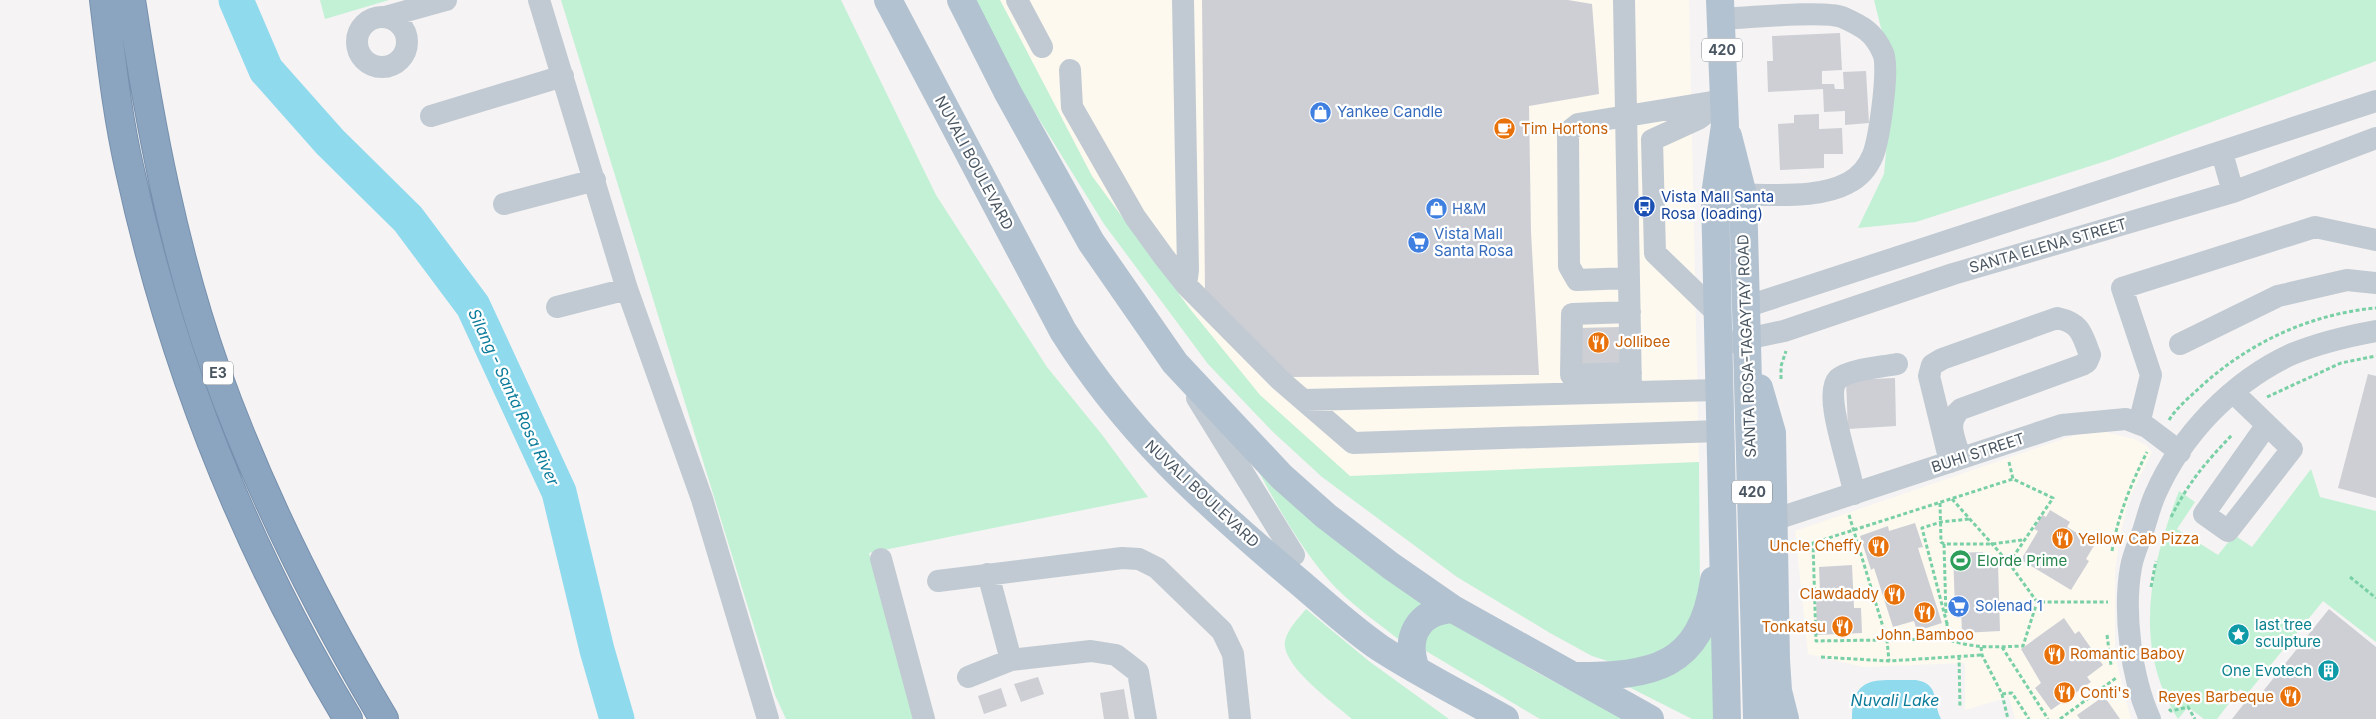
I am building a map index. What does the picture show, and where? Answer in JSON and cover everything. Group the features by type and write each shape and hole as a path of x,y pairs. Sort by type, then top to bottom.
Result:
{"highway":[{"name":"E3","path":"104,0 112,69 129,170 153,264 186,374 235,500 270,577 321,674 348,719"},
{"name":"E3","path":"131,0 158,161 182,257 215,367 263,490 302,573 384,719"}],"main road":[{"name":"NUVALI BOULEVARD","path":"888,0 1046,301 1082,361 1110,399 1161,458 1233,526 1379,647 1505,719"},
{"name":"NUVALI BOULEVARD","path":"961,0 1008,93 1091,242 1175,363 1282,477 1326,516 1391,566 1453,609 1650,719"},
{"name":"SANTA ROSA-TAGAYTAY ROAD","path":"1720,10 1725,113 1743,195 1757,719"},
{"name":"SANTA ROSA-TAGAYTAY ROAD","path":"1725,113 1715,195 1720,431 1724,519 1727,719"},
{"path":"1747,341 1772,433 1778,691 1784,719"},
{"path":"1572,676 1638,673 1653,670 1683,652 1692,642 1707,614 1714,584 1724,519"},
{"path":"1755,642 1774,580"},
{"path":"1416,668 1411,652 1412,636 1417,628 1422,621 1436,612 1453,609"}],"street":[{"path":"386,17 446,0"},
{"path":"539,0 627,290 702,499 768,719"},
{"path":"1017,0 1042,47"},
{"path":"1183,0 1188,270 1186,285"},
{"path":"1624,0 1631,382"},
{"path":"1720,10 1839,16 1869,30 1884,54 1886,73 1880,115 1873,154 1864,172 1848,183 1817,191 1743,195"},
{"path":"1070,70 1072,107 1136,217 1186,285 1280,380 1353,443 1720,431"},
{"path":"432,116 563,76"},
{"path":"1745,307 2222,153 2376,101"},
{"path":"1629,278 1577,280 1569,266 1568,132 1578,124 1626,116 1725,113"},
{"path":"1718,314 1655,253 1652,140 1698,119 1725,113"},
{"name":"SANTA ELENA STREET","path":"1718,345 1747,341 1784,331 1953,274 2233,192 2376,138"},
{"path":"2222,153 2233,192"},
{"path":"504,204 595,180"},
{"path":"2139,424 2151,375 2122,288 2315,227 2376,240"},
{"path":"2180,344 2278,296 2347,280 2376,283"},
{"path":"557,307 627,290"},
{"path":"1630,312 1572,314 1571,375 1719,390"},
{"path":"2057,318 2070,321 2080,330 2090,356 2087,362 1961,409 1953,416 1951,424 1955,460 1929,376 1932,365 1942,359 2057,318"},
{"path":"2158,712 2135,666 2128,602 2131,566 2155,495 2180,452 2203,420 2233,392 2262,371 2292,354 2344,337 2376,331"},
{"name":"NUVALI BOULEVARD","path":"1175,363 1294,555"},
{"path":"1850,496 1853,479 1836,420 1833,387 1838,379 1850,373 1897,364"},
{"path":"1304,400 1631,382"},
{"path":"2233,392 2266,426"},
{"name":"BUHI STREET","path":"1773,520 2062,425 2126,419 2147,427 2180,452"},
{"path":"938,582 1122,558 1139,559 1157,568 1222,631 1233,654 1240,719"},
{"path":"881,559 924,719"},
{"path":"988,574 1011,660"},
{"path":"968,676 1011,660 1092,651 1116,655 1138,672 1146,719"}],"path":[{"path":"1782,383 1781,366 1786,350"},
{"path":"2369,358 2376,356"},
{"path":"2009,563 2053,498 2013,479 1813,543 1816,640 1947,639 1965,646 1981,648 2023,646 2037,602"},
{"path":"1850,496 1853,530 1886,640 1890,661"},
{"path":"1952,499 2009,563 2037,602"},
{"path":"1940,503 1941,542 1944,544 1947,639"},
{"path":"1947,624 1922,528 1941,522 1969,519"},
{"path":"1944,544 1992,544 2023,540"},
{"path":"2350,577 2376,598"},
{"path":"2037,602 2128,602"},
{"path":"2002,647 2048,719"},
{"path":"1981,648 1982,655 2002,694 2008,719"},
{"path":"1821,657 1890,661 1982,655"},
{"path":"1959,656 1960,708"},
{"path":"2060,719 2135,666"},
{"path":"2002,694 2012,693 2029,719"},
{"path":"2158,712 2188,707 2195,719"}],"shaded area":[{"name":"Vista Mall Santa Rosa","path":"1000,0 1689,0 1699,462 1350,476 1260,395 1190,309 1092,176"},
{"name":"Solenad 1","path":"2102,431 2134,439 2146,445 2152,452 2129,499 2120,536 2115,572 2115,657 2131,719 2015,719 2009,697 1965,710 1965,663 1864,667 1808,654 1795,531 2081,433"}],"green space":[{"path":"320,0 389,0 325,19"},
{"path":"561,0 841,0 936,195 1047,367 1103,436 1148,497 869,553 921,719 786,719 775,695"},
{"path":"975,0 1000,0 1092,176 1190,309 1260,395 1350,476 1699,462 1700,601 1679,646 1617,664 1592,656 1457,577 1322,477 1272,431 1208,364 1104,224 1018,85"},
{"path":"1874,0 2376,0 2376,61 2112,159 1916,222 1858,228 1884,174 1893,76"},
{"path":"1256,466 1427,604 1401,641 1351,602 1325,575 1292,530"},
{"path":"2311,469 2320,497 2376,511 2376,642 2323,601 2247,694 2240,689 2217,719 2204,719 2188,707 2178,719 2164,691 2155,663 2150,634 2150,606 2160,548 2179,491 2195,502 2177,529 2218,555 2234,535 2252,547"},
{"path":"1306,609 1370,662 1449,719 1352,719 1310,683 1291,661 1286,651 1285,641 1288,632"},
{"path":"1449,619 1536,672 1624,719 1540,719 1426,651 1425,638 1429,630"},
{"path":"1713,625 1713,719 1692,719 1621,683"}],"water":[{"name":"Nuvali Lake","path":"1879,680 1916,680 1924,682 1932,689 1941,719 1852,719 1853,704 1862,686"}],"building":[{"path":"1202,0 1568,0 1592,4 1599,94 1529,106 1531,232 1539,375 1291,377 1205,291"},
{"path":"1840,33 1842,70 1822,71 1822,84 1834,84 1835,89 1844,89 1843,72 1866,71 1869,123 1845,125 1845,111 1824,112 1823,89 1768,92 1767,61 1773,61 1772,36"},
{"path":"1819,114 1819,129 1842,128 1843,154 1824,154 1824,168 1780,170 1778,124 1794,123 1794,115"},
{"name":"Jollibee","path":"1621,327 1622,369 1577,370 1577,328"},
{"path":"2368,374 2376,376 2376,498 2338,488"},
{"path":"1895,378 1896,426 1848,429 1846,380"},
{"path":"2050,510 2070,522 2067,527 2095,544 2086,559 2089,561 2071,590 2021,560 2038,531 2034,529 2042,515 2046,517"},
{"path":"1915,523 1923,547 1918,548 1942,623 1917,631 1914,621 1893,627 1874,568 1871,570 1860,536 1888,526 1889,531"},
{"path":"1983,552 1983,563 1998,563 2000,631 1962,633 1961,608 1955,608 1953,553"},
{"path":"1852,565 1854,608 1861,608 1862,633 1817,635 1816,593 1820,593 1819,567"},
{"name":"One Evotech","path":"2329,609 2376,647 2376,719 2232,719 2250,696 2256,700"},
{"path":"2064,618 2075,634 2079,631 2103,665 2087,677 2091,682 2051,710 2035,688 2041,683 2021,649"},
{"path":"1038,677 1044,694 1021,702 1014,684"},
{"path":"1001,688 1007,706 984,714 978,696"},
{"path":"1124,689 1129,719 1104,719 1100,693"},
{"path":"2104,696 2120,719 2080,719 2077,715"}],"waterway":[{"name":"Silang - Santa Rosa River","path":"236,0 266,70 330,142 408,219 473,306 559,492 597,650 617,719"}],"place":[{"name":"Yankee Candle","path":"1321,112"},
{"name":"Tim Hortons","path":"1505,129"},
{"name":"Vista Mall Santa Rosa (loading)","path":"1645,206"},
{"name":"H&M","path":"1436,209"},
{"name":"Vista Mall Santa Rosa","path":"1418,243"},
{"name":"Jollibee","path":"1599,342"},
{"name":"Yellow Cab Pizza","path":"2062,539"},
{"name":"Uncle Cheffy","path":"1878,546"},
{"name":"Elorde Prime","path":"1961,561"},
{"name":"Clawdaddy","path":"1895,594"},
{"name":"Solenad 1","path":"1959,606"},
{"name":"John Bamboo","path":"1925,612"},
{"name":"Tonkatsu","path":"1842,627"},
{"name":"last tree sculpture","path":"2239,634"},
{"name":"Romantic Baboy","path":"2054,654"},
{"name":"One Evotech","path":"2328,671"},
{"name":"Conti's","path":"2064,693"},
{"name":"Reyes Barbeque","path":"2290,697"}]}
